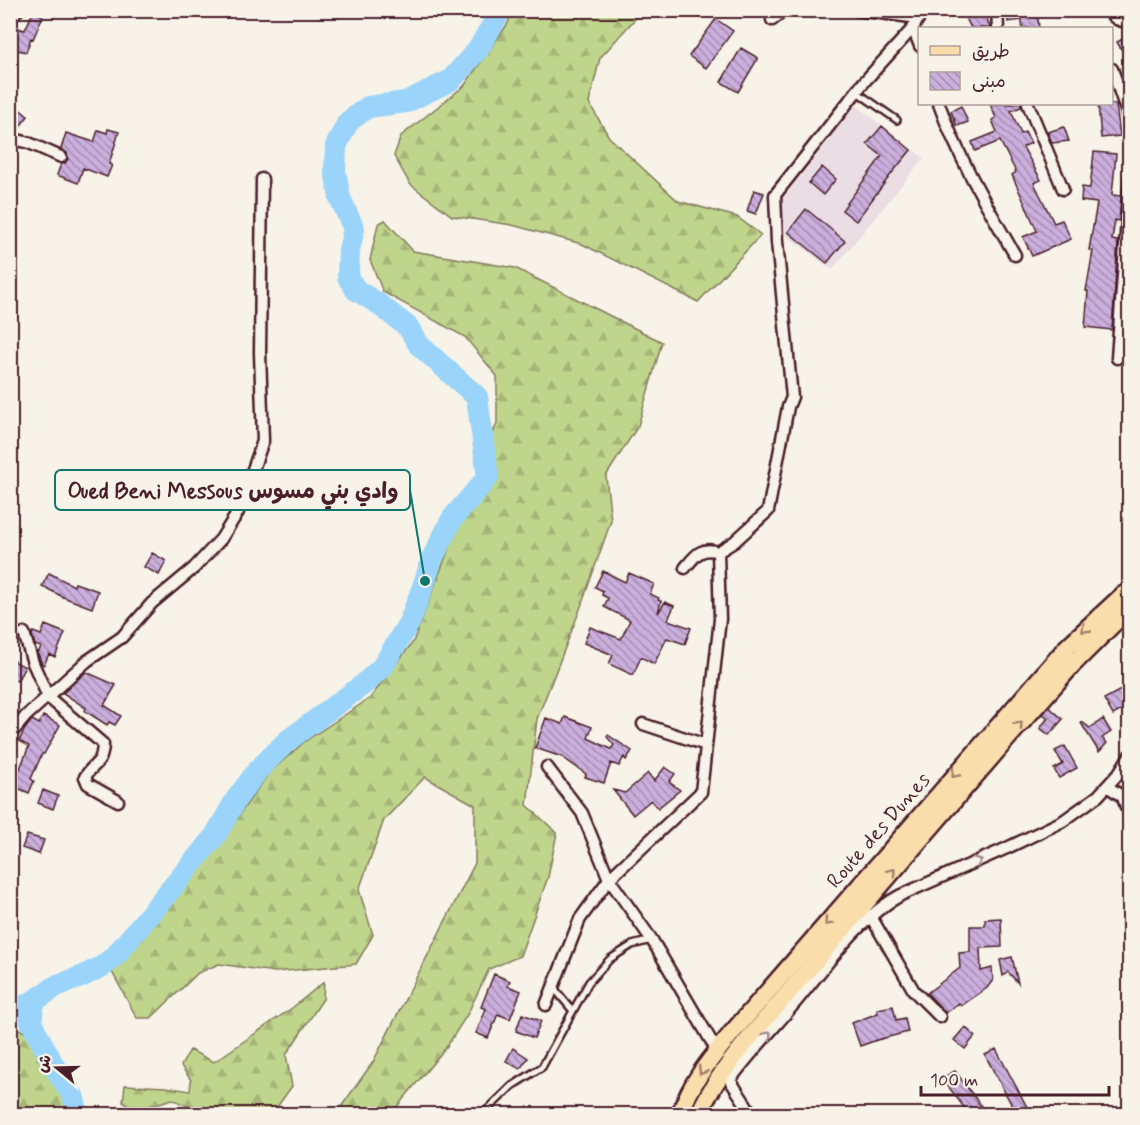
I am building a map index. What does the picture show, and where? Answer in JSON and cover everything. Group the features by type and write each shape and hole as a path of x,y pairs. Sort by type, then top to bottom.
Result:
{"main road":[{"name":"Route des Dunes","path":"680,1114 691,1088 717,1051 1068,646 1130,591"},
{"name":"Route des Dunes","path":"699,1114 708,1094 723,1071 751,1036 1074,663 1115,622 1130,611"}],"street":[{"path":"10,16 18,10"},
{"path":"772,20 785,10"},
{"path":"856,10 918,19"},
{"path":"997,10 998,27"},
{"path":"1108,10 1114,18 1130,21"},
{"path":"718,552 734,542 768,511 788,407 792,397 777,242 775,195 918,19"},
{"path":"1113,72 1130,121"},
{"path":"939,105 948,130 967,169 1015,255"},
{"path":"1028,105 1063,189"},
{"path":"10,138 29,143 62,157"},
{"path":"1117,358 1130,178"},
{"path":"10,735 26,716 87,662 122,637 152,603 194,568 221,539 238,512 263,441 260,353 262,179"},
{"path":"685,568 698,554 709,549 718,552"},
{"path":"546,1005 580,918 609,879 701,792 720,619 718,552"},
{"path":"24,633 33,663 48,697 103,744 103,755 85,777 88,784 118,801"},
{"path":"643,724 706,745"},
{"path":"752,1114 730,1080 870,915 885,903 901,895 1063,821 1098,796 1119,773 1130,755"},
{"path":"547,767 582,813 609,879 652,940 717,1051"},
{"path":"1107,786 1123,797 1130,811"},
{"path":"870,915 914,991 940,1017"}],"lane":[{"path":"857,92 897,120"},
{"path":"483,1114 512,1086 542,1067 589,982 610,959 632,945 652,940"},
{"path":"553,987 573,1011"}],"shaded area":[{"path":"856,105 924,158 832,270 782,232 782,200"}],"green space":[{"path":"513,11 642,11 600,58 589,103 609,137 678,201 737,217 761,235 698,302 582,244 512,225 452,216 410,184 394,156 401,136 464,86 507,25"},
{"path":"385,220 413,251 515,268 662,342 638,426 606,476 611,521 579,612 537,719 527,805 557,833 548,877 520,956 489,969 467,1015 447,1046 391,1114 336,1114 373,1062 475,863 475,805 425,777 384,820 359,890 373,935 356,964 275,972 219,964 198,973 151,1018 137,1018 111,970 216,848 268,774 304,742 370,698 413,642 497,423 497,376 465,337 383,292 370,260 378,224"},
{"path":"324,982 323,999 286,1055 292,1086 272,1114 206,1114 172,1099 137,1110 123,1102 125,1085 190,1091 191,1080 181,1066 190,1050 214,1062 292,1008"},
{"path":"17,1028 35,1042 43,1053 59,1079 74,1114 11,1114 11,1034"}],"building":[{"path":"983,10 991,27 970,27 966,18"},
{"path":"1007,10 1037,10 1039,27 1022,27 1022,20 1008,22"},
{"path":"33,12 43,16 26,52 10,48 10,26 25,30"},
{"path":"716,19 733,31 706,68 689,56"},
{"path":"1130,35 1130,64 1117,42"},
{"path":"741,48 758,58 738,92 721,82"},
{"path":"1116,104 1120,136 1101,138 1098,105"},
{"path":"990,105 1021,105 1011,111 1021,134 1025,132 1031,143 1023,147 1041,180 1034,183 1054,223 1062,220 1071,239 1032,256 1023,237 1037,231 1012,175 1016,172 1000,141 975,151 972,142 997,132 992,120 996,118"},
{"path":"961,106 968,122 957,126 951,111"},
{"path":"18,108 28,116 18,132 10,131 10,123 14,116 12,115"},
{"path":"882,126 911,150 856,221 842,210 882,156 867,144"},
{"path":"1064,127 1069,141 1052,143 1048,132"},
{"path":"108,129 119,132 107,177 83,168 78,183 57,175 61,164 68,159 67,153 61,149 66,133 94,142 98,130 107,133"},
{"path":"1094,152 1116,154 1112,195 1121,196 1119,221 1115,220 1112,240 1118,241 1112,330 1085,327 1088,291 1086,291 1093,251 1089,250 1097,203 1081,201 1082,187 1090,188"},
{"path":"822,167 836,179 823,195 809,183"},
{"path":"754,190 764,193 756,214 747,211"},
{"path":"806,209 845,241 827,263 788,232"},
{"path":"152,553 166,561 159,575 144,567"},
{"path":"603,571 625,582 629,573 654,584 650,594 661,601 658,613 665,602 674,606 668,620 691,628 685,644 667,638 654,664 641,657 633,675 609,664 613,655 584,643 590,627 621,639 630,620 604,607 608,598 602,595 603,591 595,587"},
{"path":"49,573 74,586 75,583 98,591 92,608 42,586"},
{"path":"45,625 65,633 55,657 49,654 44,665 38,653 41,647 35,645 32,635 33,632 41,635"},
{"path":"10,659 25,667 17,681 10,677"},
{"path":"86,672 116,685 104,705 121,716 115,725 109,722 107,725 63,693"},
{"path":"1130,685 1130,701 1122,705 1124,709 1113,715 1104,699"},
{"path":"1049,707 1063,719 1049,735 1040,728 1048,718 1043,714"},
{"path":"43,716 60,725 42,754 31,779 34,781 29,793 13,786 29,746 19,741 31,721 39,724"},
{"path":"565,717 592,727 588,738 611,749 614,745 607,737 608,735 632,751 626,760 624,757 619,766 611,763 604,783 585,777 586,774 562,757 535,748 546,718 562,724"},
{"path":"1103,719 1111,732 1102,738 1107,743 1099,752 1081,723 1090,728"},
{"path":"1065,746 1077,768 1059,778 1054,769 1063,764 1055,751"},
{"path":"665,767 675,774 669,782 680,790 658,808 651,800 633,815 613,790 625,793 648,773 654,781"},
{"path":"43,790 58,796 53,809 38,803"},
{"path":"27,835 44,840 39,854 22,848"},
{"path":"1001,918 1002,947 980,948 981,971 992,968 993,980 987,988 961,1006 959,1003 946,1013 927,993 960,968 959,953 970,952 970,926 985,926 985,919"},
{"path":"1012,957 1018,983 1008,972 1003,976 1000,960"},
{"path":"494,974 510,981 508,986 521,991 510,1019 498,1014 488,1038 476,1033 486,1009 481,1007"},
{"path":"893,1006 896,1020 905,1018 908,1032 860,1046 852,1023 878,1013 877,1009"},
{"path":"522,1014 541,1021 534,1038 516,1031"},
{"path":"965,1027 975,1036 965,1049 954,1040"},
{"path":"513,1048 528,1058 520,1069 506,1061"},
{"path":"996,1049 1027,1107 1016,1113 985,1055"},
{"path":"955,1071 987,1114 969,1114 942,1078"}],"waterway":[{"path":"78,1114 73,1096 31,1022 34,1001 58,985 103,966 116,955 215,836 237,798 258,770 287,741 364,684 383,666 410,621 432,559 452,519 488,477 477,397 419,345 408,327 356,290 348,277 349,250 354,229 340,198 335,171 336,146 348,122 368,107 406,102 451,80 479,48 501,10"},
{"path":"10,1013 34,1001"}],"place":[{"name":"Oued Beni Messous وادي بني مسوس","path":"425,581"}]}
